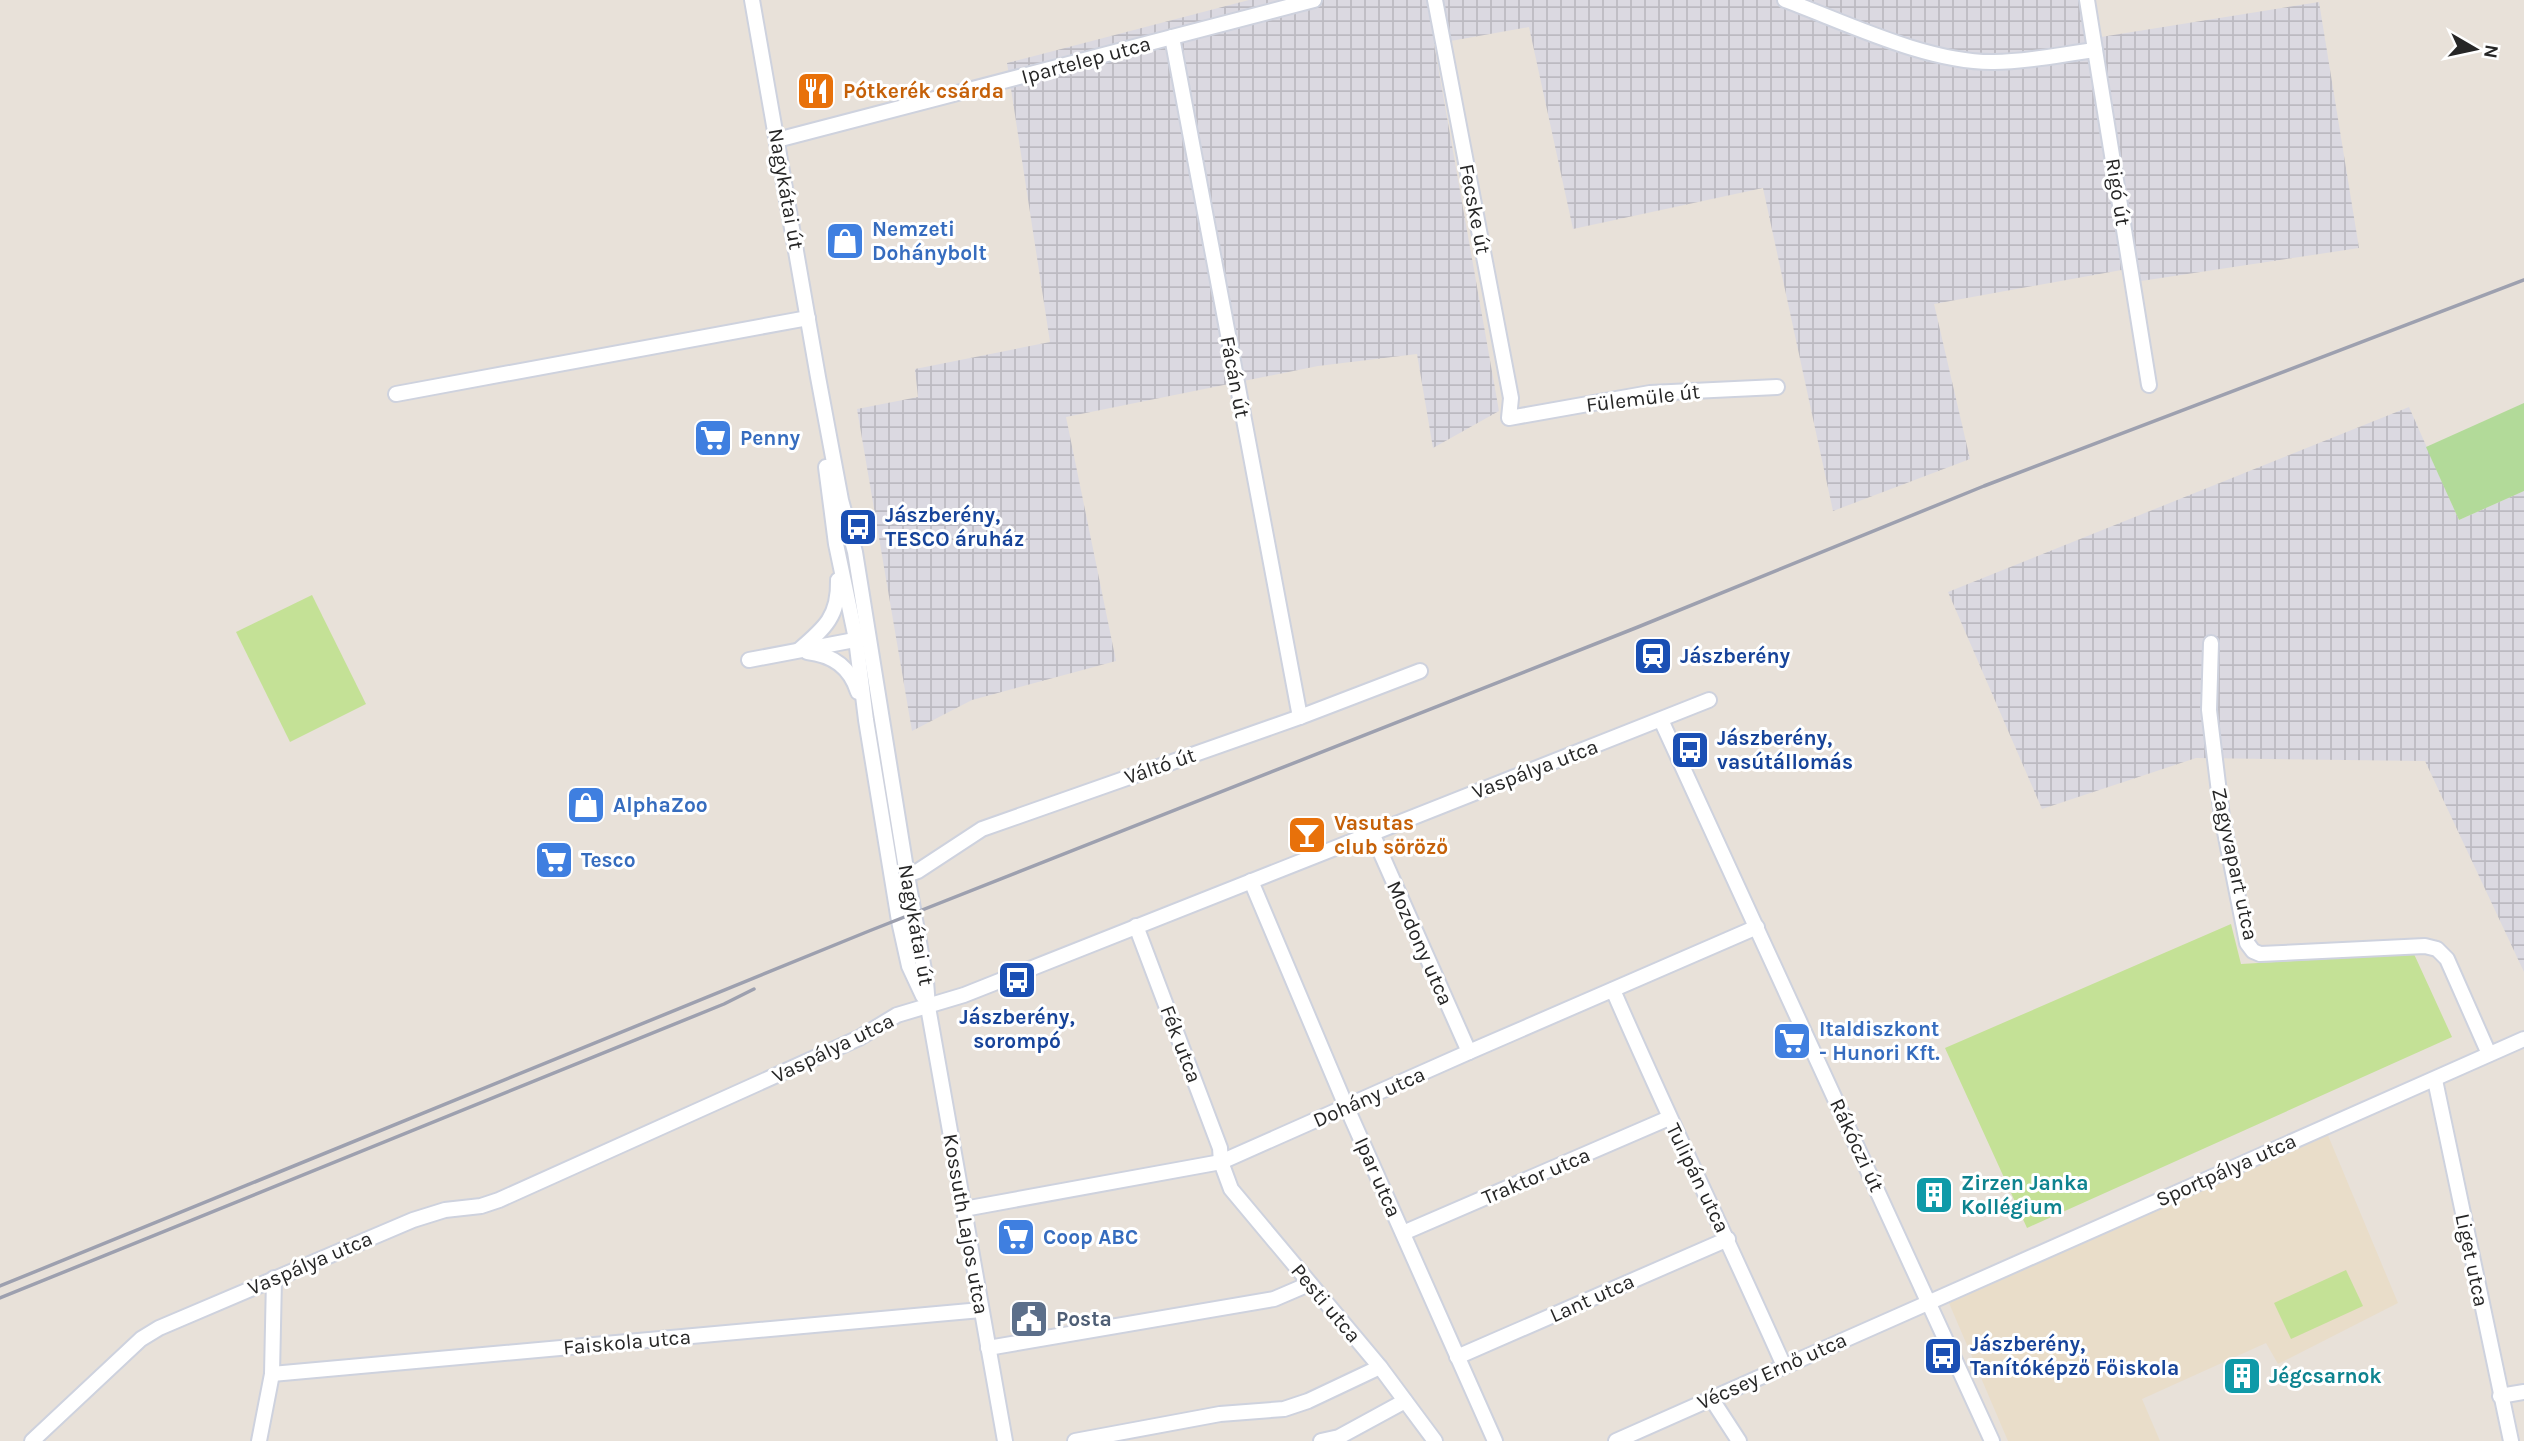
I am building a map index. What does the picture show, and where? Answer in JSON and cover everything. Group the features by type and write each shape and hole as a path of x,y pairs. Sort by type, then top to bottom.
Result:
{"street":[{"name":"Nagykátai út","path":"752,0 818,377 841,500 855,552 863,638 866,720 899,921 909,966 928,1007"},
{"name":"Ipartelep utca","path":"777,140 1314,0"},
{"name":"Fecske út","path":"1435,0 1511,398 1509,418"},
{"path":"1785,0 1916,48 1951,58 1994,62 2095,50"},
{"name":"Rigó út","path":"2087,0 2149,385"},
{"name":"Fácán út","path":"1172,37 1300,717"},
{"path":"396,394 808,318"},
{"name":"Nagykátai út","path":"818,377 822,441 836,544 863,638 926,981 928,1007"},
{"name":"Fülemüle út","path":"1509,418 1650,393 1777,387"},
{"path":"798,651 832,618 838,597 836,544"},
{"path":"749,660 863,638"},
{"name":"Zagyvapart utca","path":"2211,643 2209,710 2222,817 2247,943 2253,951 2260,954 2425,946 2437,949 2447,959 2489,1054"},
{"path":"798,651 822,654 840,663 853,680 866,720"},
{"name":"Váltó út","path":"907,875 918,871 982,829 1300,717 1420,671"},
{"name":"Vaspálya utca","path":"32,1441 141,1339 159,1328 413,1220 445,1210 481,1206 499,1200 859,1038 897,1015 964,995 1709,701"},
{"name":"Rákóczi út","path":"1661,720 1992,1441"},
{"name":"Mozdony utca","path":"1372,833 1469,1052"},
{"name":"Ipar utca","path":"1251,881 1347,1108 1494,1441"},
{"name":"Fék utca","path":"1136,926 1220,1148 1221,1162"},
{"name":"Dohány utca","path":"964,1209 1221,1162 1757,927"},
{"name":"Tulipán utca","path":"1613,990 1784,1366"},
{"name":"Kossuth Lajos utca","path":"928,1007 1005,1441"},
{"name":"Sportpálya utca","path":"1928,1301 2489,1054 2522,1044"},
{"name":"Liget utca","path":"2435,1080 2511,1441"},
{"name":"Traktor utca","path":"1403,1234 1669,1118"},
{"name":"Pesti utca","path":"1221,1162 1231,1189 1380,1367 1435,1441"},
{"name":"Lant utca","path":"1457,1357 1728,1239"},
{"path":"259,1441 272,1374 274,1278"},
{"path":"988,1348 1274,1300 1309,1284"},
{"name":"Vécsey Ernő utca","path":"1616,1441 1928,1301"},
{"name":"Faiskola utca","path":"272,1374 981,1310"},
{"path":"1075,1441 1220,1414 1284,1409 1308,1401 1380,1367"},
{"path":"2500,1396 2524,1392"},
{"path":"1711,1398 1739,1441"},
{"path":"1321,1441 1339,1437 1405,1401"}],"shaded area":[{"path":"1249,0 2094,0 2101,37 2319,2 2359,248 2141,281 2138,267 1934,304 1970,459 1833,511 1763,188 1573,229 1529,27 1434,44 1499,411 1433,448 1417,354 1318,366 1066,417 1116,661 972,700 912,731 857,409 918,397 915,369 1050,342 1007,63"},
{"path":"2409,407 2459,520 2524,491 2524,972 2425,761 2196,758 2042,809 1948,592"},
{"path":"2327,1133 2398,1303 2278,1364 2266,1343 2142,1399 2160,1441 2008,1441 1949,1303"}],"green space":[{"path":"2524,403 2524,491 2459,520 2426,447"},
{"path":"312,595 366,704 290,742 236,632"},
{"path":"2231,924 2241,964 2414,954 2452,1037 2027,1228 1945,1048"},
{"path":"2346,1270 2363,1306 2291,1339 2274,1303"}],"railway":[{"path":"0,1286 869,931 1638,627 1984,486 2524,280"},
{"path":"0,1298 724,1004 754,989"}],"place":[{"name":"Pótkerék csárda","path":"816,91"},
{"name":"Nemzeti Dohánybolt","path":"845,241"},
{"name":"Penny","path":"713,438"},
{"name":"Jászberény, TESCO áruház","path":"858,527"},
{"name":"Jászberény","path":"1653,656"},
{"name":"Jászberény, vasútállomás","path":"1690,750"},
{"name":"AlphaZoo","path":"586,805"},
{"name":"Vasutas club söröző","path":"1307,835"},
{"name":"Tesco","path":"554,860"},
{"name":"Jászberény, sorompó","path":"1017,980"},
{"name":"Italdiszkont - Hunori Kft.","path":"1792,1041"},
{"name":"Zirzen Janka Kollégium","path":"1934,1195"},
{"name":"Coop ABC","path":"1016,1237"},
{"name":"Posta","path":"1029,1319"},
{"name":"Jászberény, Tanítóképző Főiskola","path":"1943,1356"},
{"name":"Jégcsarnok","path":"2242,1376"}]}
